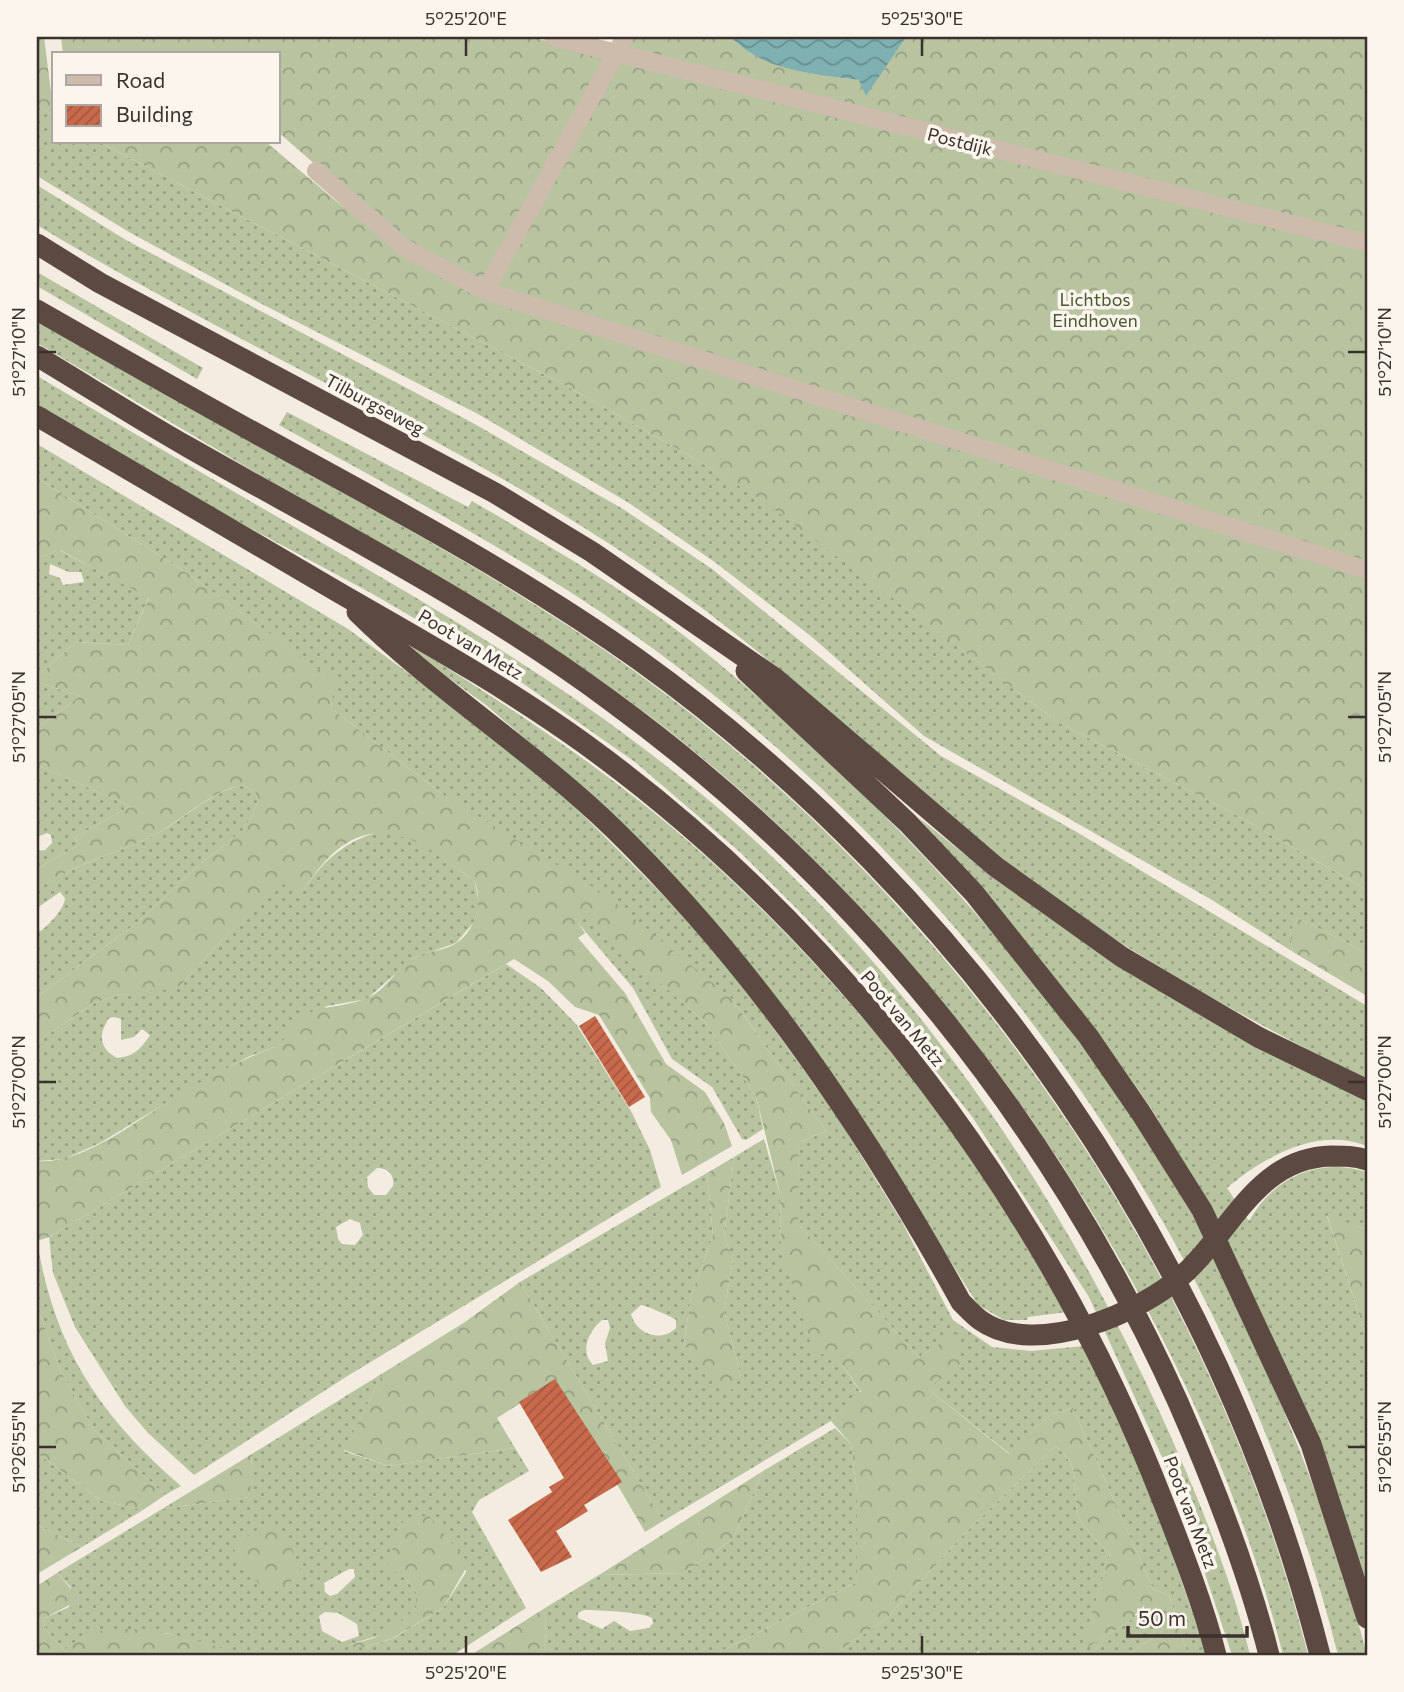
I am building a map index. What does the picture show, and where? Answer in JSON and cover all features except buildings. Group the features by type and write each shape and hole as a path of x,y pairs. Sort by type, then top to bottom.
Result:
{"highway":[{"name":"Tilburgseweg","path":"37,244 219,348 495,493 639,583 684,617"},
{"path":"37,310 206,407 420,523 555,603 651,670 805,797 909,902 989,996 1044,1068 1094,1143 1188,1307 1257,1461 1285,1538 1320,1655"},
{"name":"Poot van Metz","path":"37,356 184,445 527,643 640,723 776,838 893,958 1003,1096 1053,1170 1114,1272 1150,1340 1213,1480 1269,1655"},
{"path":"37,416 336,590 391,645 554,773 615,831 696,915 744,970 848,1111 961,1301 981,1321 1003,1331 1030,1335 1064,1332 1102,1321 1157,1294 1186,1272 1253,1191 1284,1166 1316,1156 1355,1156 1367,1160"},
{"name":"Poot van Metz","path":"336,590 498,686 585,744 663,806 736,870 800,934 856,995 919,1071 1006,1191 1077,1313 1148,1462 1189,1571 1216,1655"},
{"path":"684,617 784,685 996,867 1122,957 1258,1037 1367,1090"},
{"path":"684,617 843,760 974,893 1088,1036 1141,1113 1202,1210 1311,1444 1367,1618"}],"street":[{"name":"Postdijk","path":"553,37 621,45 1367,243"},
{"path":"485,291 621,45"},
{"path":"316,171 405,248 485,291 1367,570"}],"green space":[{"path":"37,37 44,37 52,115 37,105"},
{"name":"Lichtbos Eindhoven","path":"61,37 530,37 596,53 630,37 731,37 758,57 774,64 859,80 877,37 1367,37 1367,890 1231,812 1058,722 760,499 695,459 570,388 103,144 268,144 336,201 416,261 481,282 403,241 280,134 280,52 63,52"},
{"path":"37,105 52,115 52,144 103,144 570,388 695,459 760,498 1058,722 1231,812 1367,890 1367,953 1298,918 1290,932 1293,952 1212,900 924,736 812,637 716,563 629,503 478,414 256,301 129,232 37,176"},
{"path":"37,185 126,240 471,422 623,509 712,569 941,756 1075,831 1367,1006 1367,1079 1181,980 1048,894 983,846 747,643 687,597 610,544 449,449 200,317 37,225"},
{"path":"37,272 203,368 197,379 37,286"},
{"path":"37,321 435,545 594,643 633,670 751,764 862,868 964,982 1056,1105 1137,1235 1207,1370 1264,1511 1308,1655 1283,1655 1240,1517 1183,1380 1112,1247 1030,1118 938,996 838,884 730,781 617,692 499,615 37,343"},
{"path":"37,376 400,589 586,706 674,772 752,838 825,909 893,984 956,1064 1014,1148 1068,1234 1117,1324 1187,1473 1222,1563 1250,1655 1232,1655 1178,1492 1089,1297 973,1118 865,981 806,918 741,853 635,762 508,673 371,593 164,482 37,406"},
{"path":"287,412 468,507 472,501 597,576 670,625 732,674 830,763 933,866 981,920 1028,975 1115,1091 1211,1247 1258,1350 1304,1462 1345,1577 1367,1655 1338,1655 1293,1507 1235,1364 1165,1226 1083,1094 990,970 888,854 776,747 655,650 518,560 279,425"},
{"path":"37,444 348,629 497,738 547,779 680,912 737,977 838,1118 902,1222 953,1320 992,1347 1031,1351 1084,1346 1155,1504 1207,1655 1188,1655 1169,1595 1153,1589 1073,1408 1051,1414 1010,1454 928,1389 956,1335 919,1357 797,1223 799,1142 826,1131 732,999 442,794 331,708 334,681 184,571 37,478"},
{"path":"37,478 184,571 335,681 331,708 442,794 607,896 732,999 826,1131 799,1142 798,1224 919,1357 956,1334 961,1363 928,1389 1009,1454 1051,1414 1073,1408 1153,1589 1169,1595 1188,1655 1128,1655 1163,1631 1149,1609 1080,1652 1110,1554 1082,1523 1075,1500 1073,1468 1055,1446 962,1536 887,1618 833,1655 714,1655 857,1582 857,1492 851,1444 831,1421 861,1392 842,1366 813,1350 781,1251 780,1194 756,1096 705,1022 585,918 578,923 585,933 578,938 625,993 666,1064 705,1092 724,1123 732,1146 682,1175 671,1140 651,1112 650,1098 599,1015 575,1007 548,981 514,959 49,1237 37,1241 37,1161 56,1160 94,1147 197,1084 281,1044 298,1020 307,1014 372,996 408,962 462,939 476,916 478,899 475,882 428,849 407,838 385,833 365,835 344,845 324,863 304,890 284,884 219,943 182,984 174,989 119,995 94,1003 37,1042 37,997 138,922 197,867 243,830 253,815 258,800 255,792 243,785 231,788 207,800 149,838 78,867 37,890 37,869 80,844 74,838 130,806 37,765 37,728 80,696 37,682 37,677 76,642 128,645 149,598 60,550 37,558"},
{"path":"59,550 149,597 128,645 76,642 37,677 37,558","holes":["50,564 69,572 81,572 84,582 63,585 60,578 49,574"]},
{"path":"357,612 500,702 604,774 682,836 766,913 844,996 951,1129 996,1196 1067,1312 1028,1317 1027,1320 1004,1320 978,1305 851,1104 558,767 486,705"},
{"path":"37,682 80,696 37,728"},
{"path":"37,765 130,806 74,838 80,844 37,869 37,851 45,850 52,843 51,835 47,833 37,837"},
{"path":"243,785 255,792 258,800 253,815 243,830 197,867 138,922 37,997 37,930 41,931 56,916 65,898 60,892 37,908 37,890 78,867 149,838 218,794"},
{"path":"918,817 989,874 1367,1100 1367,1146 1348,1141 1310,1142 1274,1156 1227,1188 1249,1221 1271,1193 1299,1174 1331,1167 1367,1172 1367,1230 1327,1216 1367,1339 1367,1583 1319,1439 1208,1205 1151,1108 1097,1031 981,888"},
{"path":"380,832 394,834 420,843 475,882 479,904 474,922 456,943 413,958 367,999 327,1006 281,1044 248,1057 184,1092 100,1143 64,1159 37,1161 37,1042 94,1003 119,995 182,984 219,943 284,883 304,890 319,870 337,853 368,835","holes":["109,1018 121,1019 121,1040 134,1037 142,1029 150,1035 136,1051 117,1058 107,1050 102,1035"]},
{"path":"585,917 705,1022 756,1096 763,1129 746,1140 742,1139 712,1087 672,1059 633,988 578,923"},
{"path":"1298,918 1367,953 1367,996 1293,952 1290,932"},
{"path":"506,964 541,988 576,1024 632,1113 650,1150 661,1187 349,1375 194,1475 148,1433 125,1406 75,1327 53,1273 49,1237","holes":["377,1168 392,1175 393,1186 386,1195 374,1195 368,1187 367,1177","350,1219 360,1223 363,1235 355,1245 342,1244 338,1239 336,1227"]},
{"path":"764,1139 780,1194 781,1251 820,1353 839,1363 861,1393 831,1421 663,1521 520,1282 707,1173 713,1236 691,1296 684,1344 702,1367 741,1377 724,1311 733,1259 724,1237 734,1157","holes":["641,1305 674,1318 676,1328 663,1335 643,1331 631,1314","602,1320 608,1320 610,1328 605,1343 608,1361 593,1365 587,1354 587,1341"]},
{"path":"734,1157 724,1237 733,1259 724,1311 741,1377 729,1393 713,1383 684,1344 691,1296 713,1236 707,1173"},
{"path":"1327,1215 1367,1230 1367,1339"},
{"path":"37,1241 45,1280 69,1347 104,1406 126,1433 181,1486 165,1495 94,1430 60,1370 37,1306"},
{"path":"520,1282 663,1521 645,1532 587,1433 548,1386 497,1418 515,1448 388,1466 344,1450 383,1373 465,1322"},
{"path":"37,1306 60,1370 94,1430 165,1495 143,1510 100,1500 37,1453"},
{"path":"383,1373 344,1451 388,1466 515,1448 529,1471 479,1500 472,1512 526,1608 453,1655 239,1655 167,1633 84,1636 64,1650 46,1630 43,1619 69,1607 71,1587 57,1573 162,1509 249,1497 252,1454","holes":["399,1527 467,1571 443,1608 394,1638 365,1647 342,1647 390,1632 416,1608 416,1591 403,1576","349,1569 354,1569 355,1577 337,1594 330,1596 325,1592 324,1583","325,1612 338,1613 357,1624 359,1636 342,1642 322,1631 319,1616"]},
{"path":"835,1428 851,1444 857,1492 857,1582 714,1655 546,1655 545,1608 599,1575 684,1573 733,1539 763,1471","holes":["584,1610 640,1614 652,1618 653,1623 649,1628 630,1631 614,1621 602,1629 578,1618 578,1613"]},
{"path":"1055,1446 1064,1454 1073,1469 1075,1500 1082,1523 1110,1554 1081,1651 1149,1609 1163,1631 1128,1655 981,1655 979,1651 973,1655 833,1655 887,1618 962,1536"},
{"path":"37,1453 100,1500 143,1510 82,1547 37,1525"},
{"path":"252,1454 250,1497 162,1509"},
{"path":"763,1471 733,1539 684,1573 599,1575"},
{"path":"429,1516 469,1563 443,1608 393,1638 365,1647 336,1647 380,1635 416,1608 416,1591 403,1576 386,1568 401,1523"},
{"path":"269,1521 290,1545 302,1571 286,1586 265,1590 235,1558 234,1546"},
{"path":"37,1525 82,1547 37,1574"},
{"path":"57,1573 76,1594 75,1602 43,1619 46,1630 64,1650 86,1635 122,1629 185,1637 239,1655 37,1655 37,1586"},
{"path":"545,1608 546,1655 471,1655"}],"water":[{"path":"731,37 906,37 866,96 859,80 808,73 774,64 758,57"}]}
